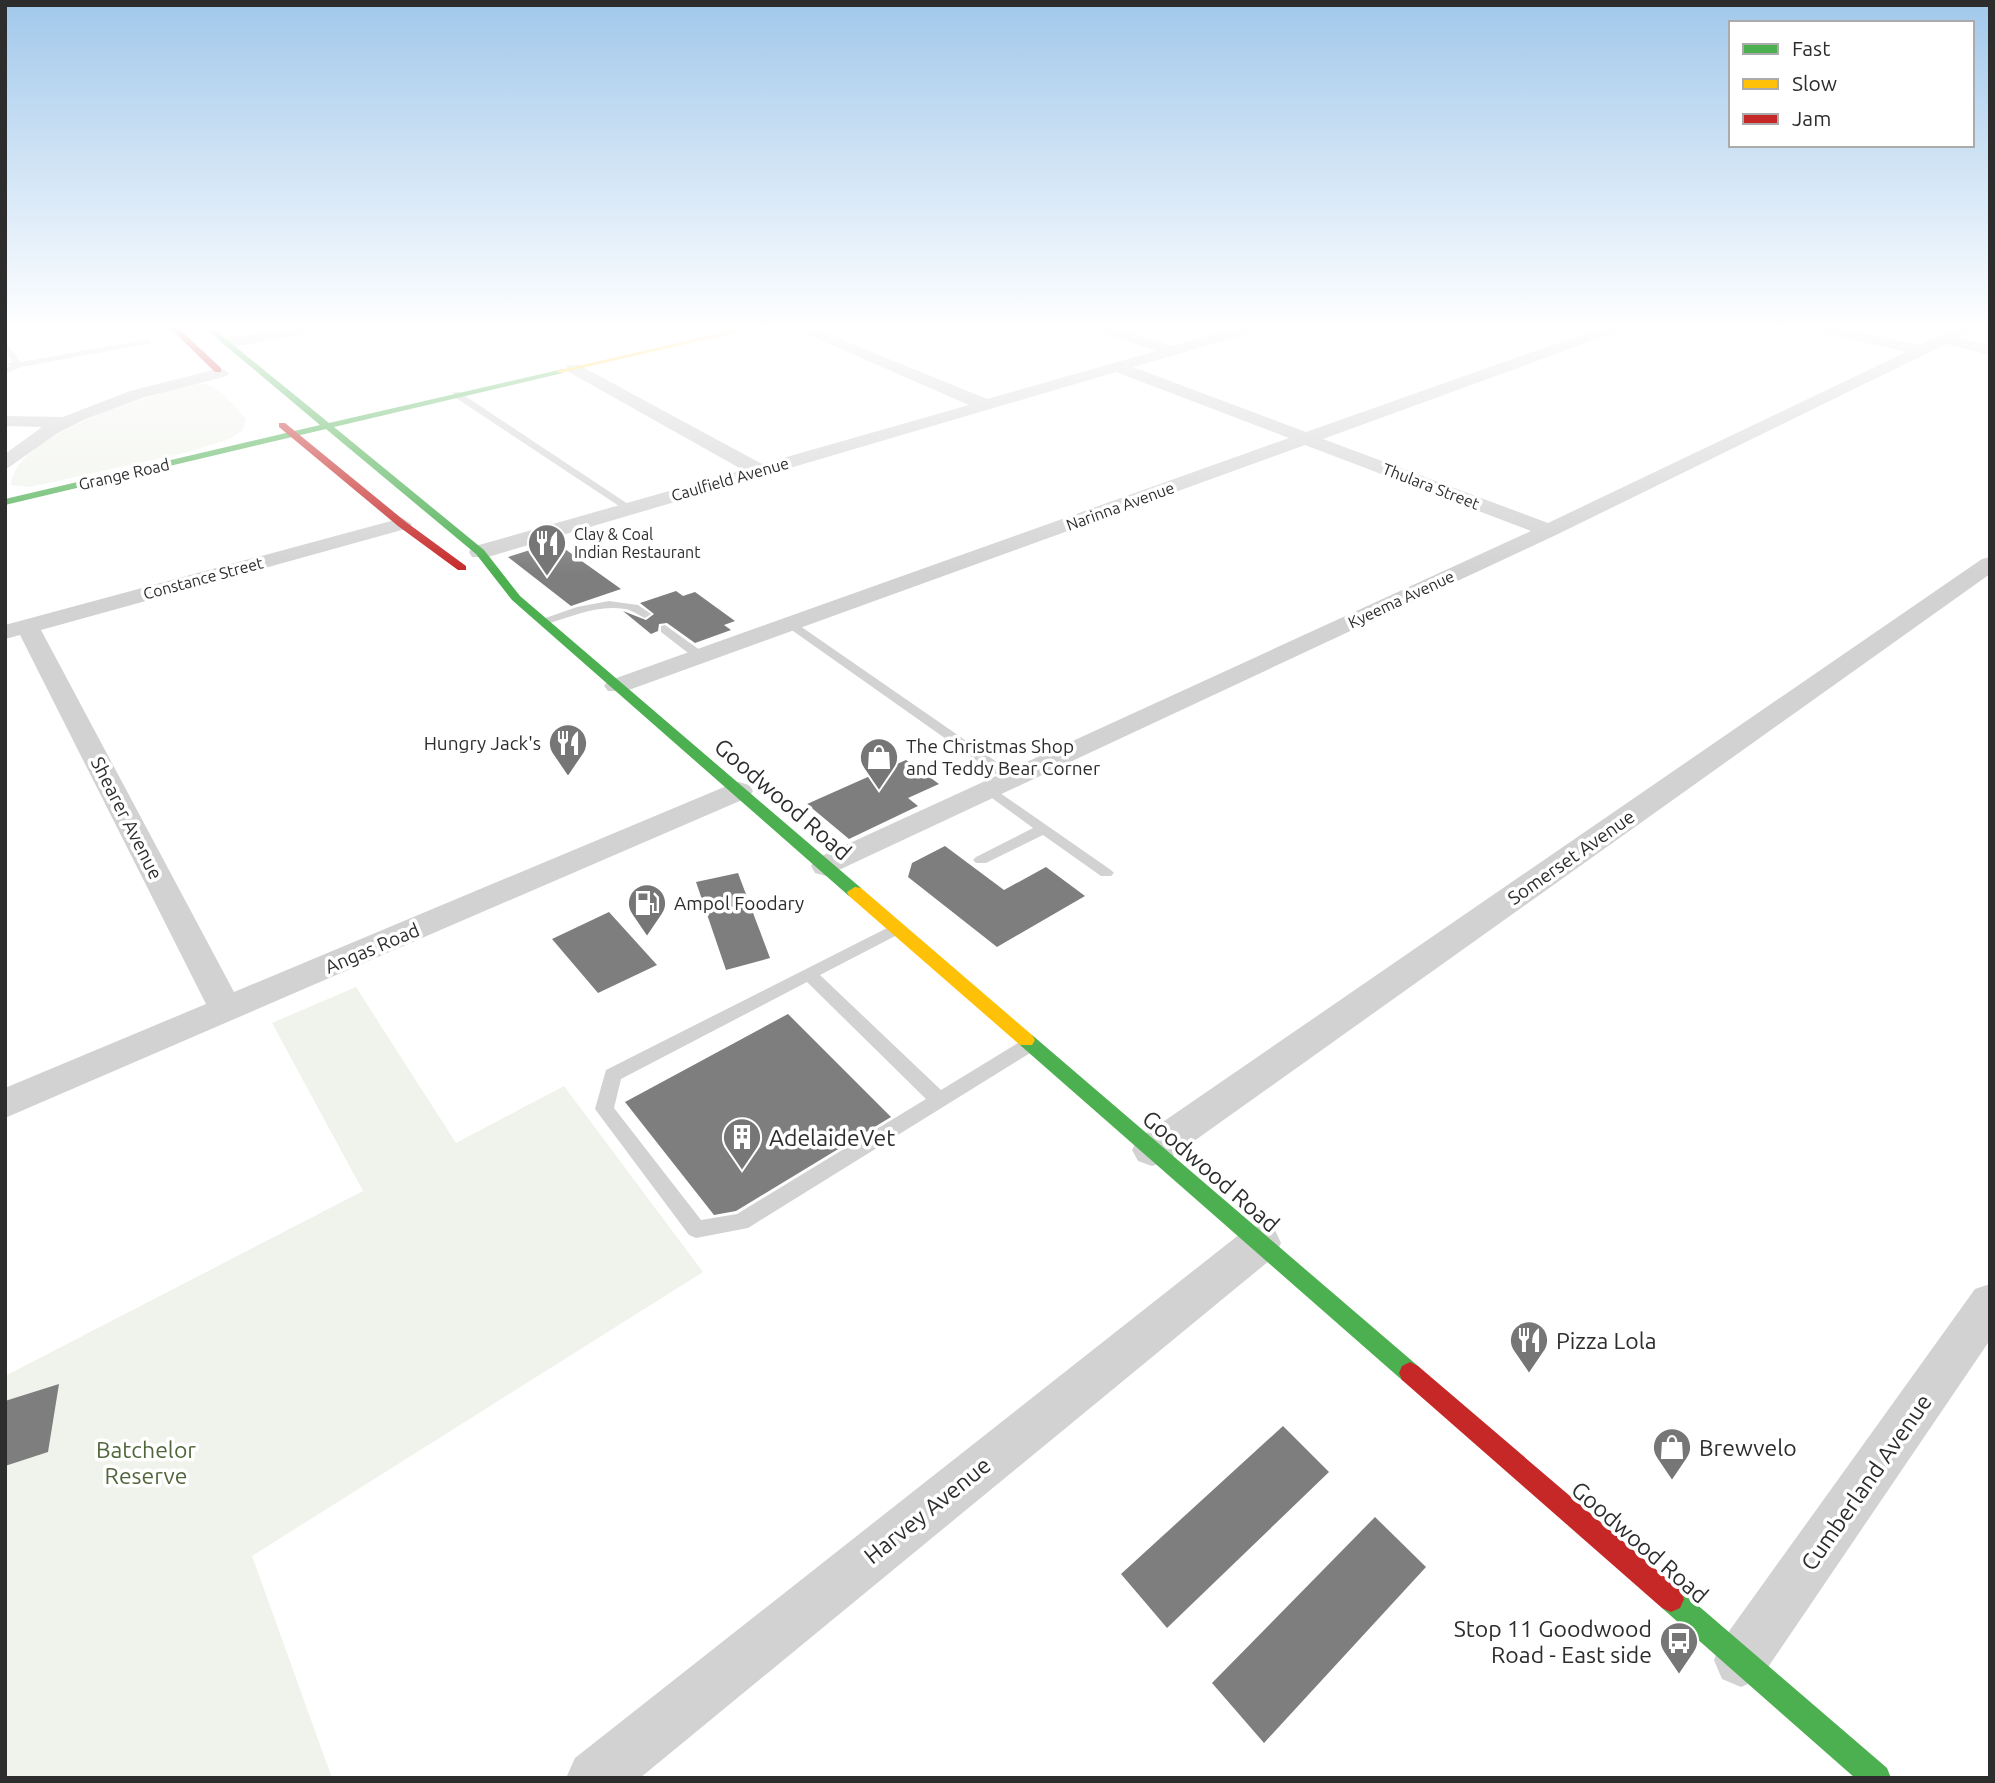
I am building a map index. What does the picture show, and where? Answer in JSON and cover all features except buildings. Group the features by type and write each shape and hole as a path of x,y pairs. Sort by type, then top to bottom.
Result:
{"main road":[{"name":"Goodwood Road","path":"304,408 480,552 516,598"},
{"name":"Grange Road","path":"8,499 395,408"},
{"name":"Goodwood Road","path":"184,459 252,432 271,415 449,561 516,598 1877,1778"},
{"path":"117,475 233,457 286,455 327,463"}],"street":[{"path":"5,464 46,434 103,408"},
{"path":"646,408 758,470"},
{"name":"Caulfield Avenue","path":"480,552 974,408"},
{"name":"Thulara Street","path":"1226,408 1549,531"},
{"name":"Narinna Avenue","path":"617,686 1391,408"},
{"name":"Kyeema Avenue","path":"826,866 1549,531 1800,408"},
{"path":"5,421 69,422"},
{"path":"5,433 46,434"},
{"name":"Constance Street","path":"16,629 402,524"},
{"name":"Somerset Avenue","path":"1152,1150 1990,564"},
{"name":"Shearer Avenue","path":"16,629 226,1010"},
{"name":"Angas Road","path":"5,1104 739,791"},
{"name":"Harvey Avenue","path":"595,1778 1260,1243"},
{"name":"Cumberland Avenue","path":"1741,1660 1990,1303"}],"lane":[{"path":"478,408 629,508"},
{"path":"543,621 587,608 616,605 645,614"},
{"path":"790,623 1013,779"},
{"path":"665,629 700,656"},
{"path":"990,790 1106,873"},
{"path":"981,860 1043,829"},
{"path":"897,928 613,1075 604,1109 696,1229 741,1222 1031,1044"},
{"path":"809,974 939,1100"}],"green space":[{"path":"115,408 236,408 246,419 243,430 230,439 188,452 30,487 11,485 18,466 36,448 90,418"},
{"name":"Batchelor Reserve","path":"356,987 456,1143 564,1086 703,1272 252,1556 332,1778 5,1778 5,1376 363,1191 272,1023"}],"traffic: fast":[{"path":"306,408 480,552 516,598 855,892"},
{"path":"5,502 402,408"},
{"path":"1026,1040 1410,1373"},
{"path":"1671,1599 1877,1778"}],"traffic: slow":[{"path":"855,892 1026,1040"}],"traffic: jam":[{"path":"282,425 402,524 462,568"},
{"path":"1410,1373 1671,1599"}],"place":[{"name":"Clay & Coal Indian Restaurant","path":"547,577"},
{"name":"Hungry Jack's","path":"568,777"},
{"name":"The Christmas Shop and Teddy Bear Corner","path":"879,791"},
{"name":"Ampol Foodary","path":"647,937"},
{"name":"AdelaideVet","path":"742,1171"},
{"name":"Pizza Lola","path":"1529,1374"},
{"name":"Brewvelo","path":"1672,1481"},
{"name":"Stop 11 Goodwood Road - East side","path":"1679,1675"}]}
